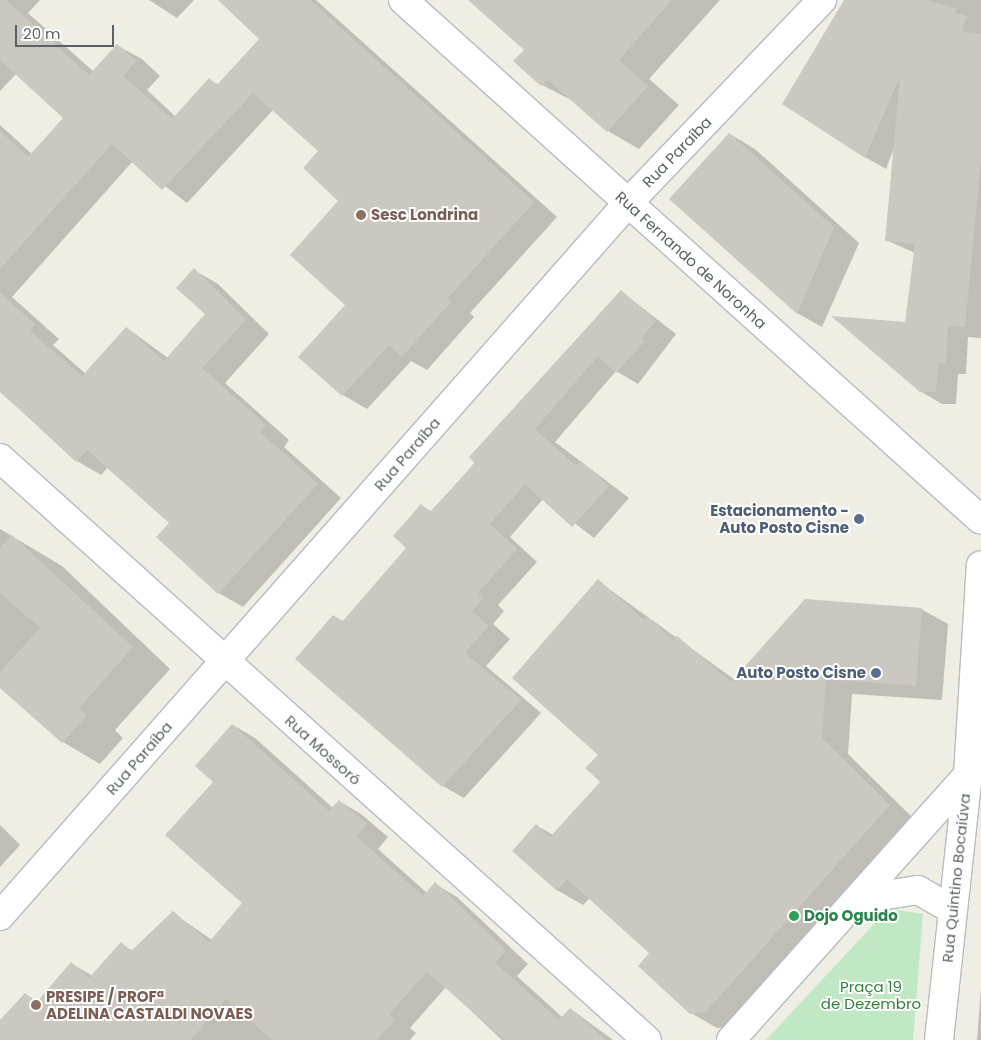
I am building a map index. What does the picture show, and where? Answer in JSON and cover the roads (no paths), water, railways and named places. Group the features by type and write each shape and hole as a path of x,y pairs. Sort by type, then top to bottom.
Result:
{"street":[{"name":"Rua Fernando de Noronha","path":"403,0 981,520"},
{"name":"Rua Paraíba","path":"0,916 628,203 822,0"},
{"name":"Rua Mossoró","path":"0,458 224,662 647,1040"},
{"name":"Rua Quintino Bocaiúva","path":"940,1040 952,910 974,767 981,565"},
{"path":"731,1040 861,899 974,767"},
{"path":"861,899 918,890 952,910"}],"place":[{"name":"Sesc Londrina","path":"361,215"},
{"name":"Estacionamento - Auto Posto Cisne","path":"859,519"},
{"name":"Auto Posto Cisne","path":"876,673"},
{"name":"Dojo Oguido","path":"794,916"},
{"name":"PRESIPE / PROFª ADELINA CASTALDI NOVAES","path":"36,1005"}],"park label":[{"name":"Praça 19 de Dezembro","path":"871,994"}]}
